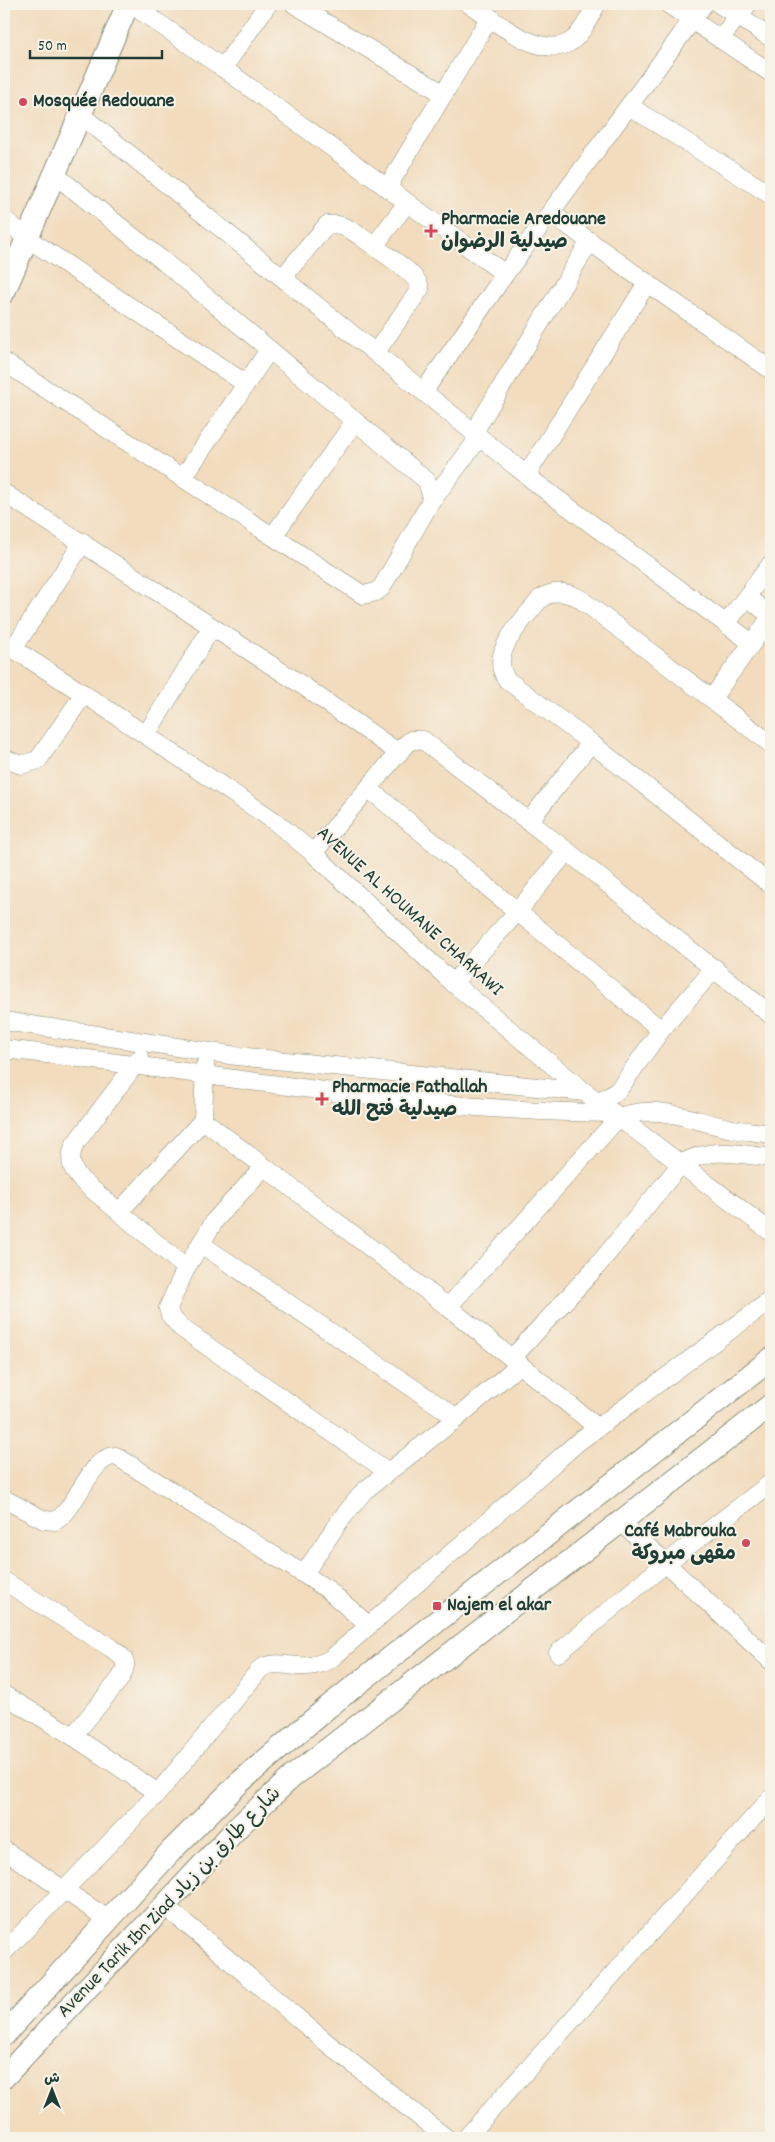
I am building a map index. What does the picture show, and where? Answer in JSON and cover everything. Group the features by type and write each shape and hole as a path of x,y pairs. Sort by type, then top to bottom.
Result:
{"main road":[{"path":"4,292 130,4"},
{"name":"Avenue Tarik Ibn Ziad شارع طارق بن زياد","path":"4,2035 199,1821 290,1738 771,1359"},
{"name":"Avenue Tarik Ibn Ziad شارع طارق بن زياد","path":"4,2078 239,1826 292,1777 771,1405"}],"street":[{"path":"130,4 223,68 504,274"},
{"path":"223,68 268,4"},
{"path":"294,4 444,94"},
{"path":"469,4 536,44 548,47 562,45 573,40 597,4"},
{"path":"668,4 771,73"},
{"path":"424,391 504,274 704,4"},
{"path":"719,4 743,10 771,38"},
{"path":"720,39 743,10"},
{"path":"387,188 490,17"},
{"path":"629,106 771,195"},
{"path":"81,115 527,474 752,643"},
{"path":"54,174 162,260 427,481 432,495 430,503"},
{"path":"374,246 407,203"},
{"path":"551,213 771,370"},
{"path":"4,219 27,238 246,384"},
{"path":"283,277 327,225 333,224 343,226 415,276 420,283 420,289 376,352"},
{"path":"4,362 184,476 357,592 370,594 382,587 430,503 475,443 474,432 590,241"},
{"path":"527,474 647,283"},
{"path":"184,476 270,350"},
{"path":"273,536 354,420"},
{"path":"4,493 83,542 399,753"},
{"path":"8,646 83,542"},
{"path":"726,624 771,564"},
{"path":"771,744 713,697 579,598 568,593 548,594 540,599 500,654 501,672 507,680 591,742 771,885"},
{"path":"713,697 771,616 747,597"},
{"path":"146,735 212,627"},
{"name":"AVENUE AL HOUMANE CHARKAWI","path":"8,646 84,694 273,820 313,853 453,983 591,1096 771,1232"},
{"path":"4,758 21,766 38,760 84,694"},
{"path":"313,853 411,740 423,740 567,851 715,968 771,1015"},
{"path":"529,821 591,742"},
{"path":"369,789 661,1030"},
{"path":"453,983 518,911 567,851"},
{"path":"4,1021 206,1052 591,1096 612,1095 619,1089 661,1030 715,968"},
{"path":"150,1043 75,1144 70,1160 72,1168 81,1180 186,1268"},
{"path":"4,1049 377,1098 564,1113 616,1115 660,1111 732,1129 771,1134"},
{"path":"119,1212 202,1120 206,1052"},
{"path":"448,1307 616,1115"},
{"path":"202,1120 448,1307 597,1427"},
{"path":"304,1574 343,1517 364,1492 456,1418 516,1361 681,1164 696,1155 707,1153 771,1158"},
{"path":"264,1167 215,1220 186,1268 168,1308 175,1322 387,1472"},
{"path":"201,1244 456,1418"},
{"path":"4,1952 158,1794 261,1668 276,1665 316,1666 332,1658 597,1427 681,1369 771,1300"},
{"path":"4,1499 44,1520 55,1521 64,1515 99,1464 110,1456 116,1456 280,1562 304,1574 346,1603 368,1625"},
{"path":"558,1653 665,1564 771,1483"},
{"path":"622,1522 771,1661"},
{"path":"4,1581 111,1648 122,1656 126,1663 126,1668 120,1678 73,1736"},
{"path":"4,1695 73,1736 158,1794"},
{"path":"466,2138 771,1798"},
{"path":"4,1850 109,1920"},
{"path":"164,1905 327,2043 446,2138"}],"place":[{"name":"Mosquée Redouane","path":"23,102"},
{"name":"Pharmacie Aredouane صيدلية الرضوان","path":"431,231"},
{"name":"Pharmacie Fathallah صيدلية فتح الله","path":"322,1099"},
{"name":"Café Mabrouka مقهى مبروكة","path":"746,1543"},
{"name":"Najem el akar","path":"437,1606"}]}
